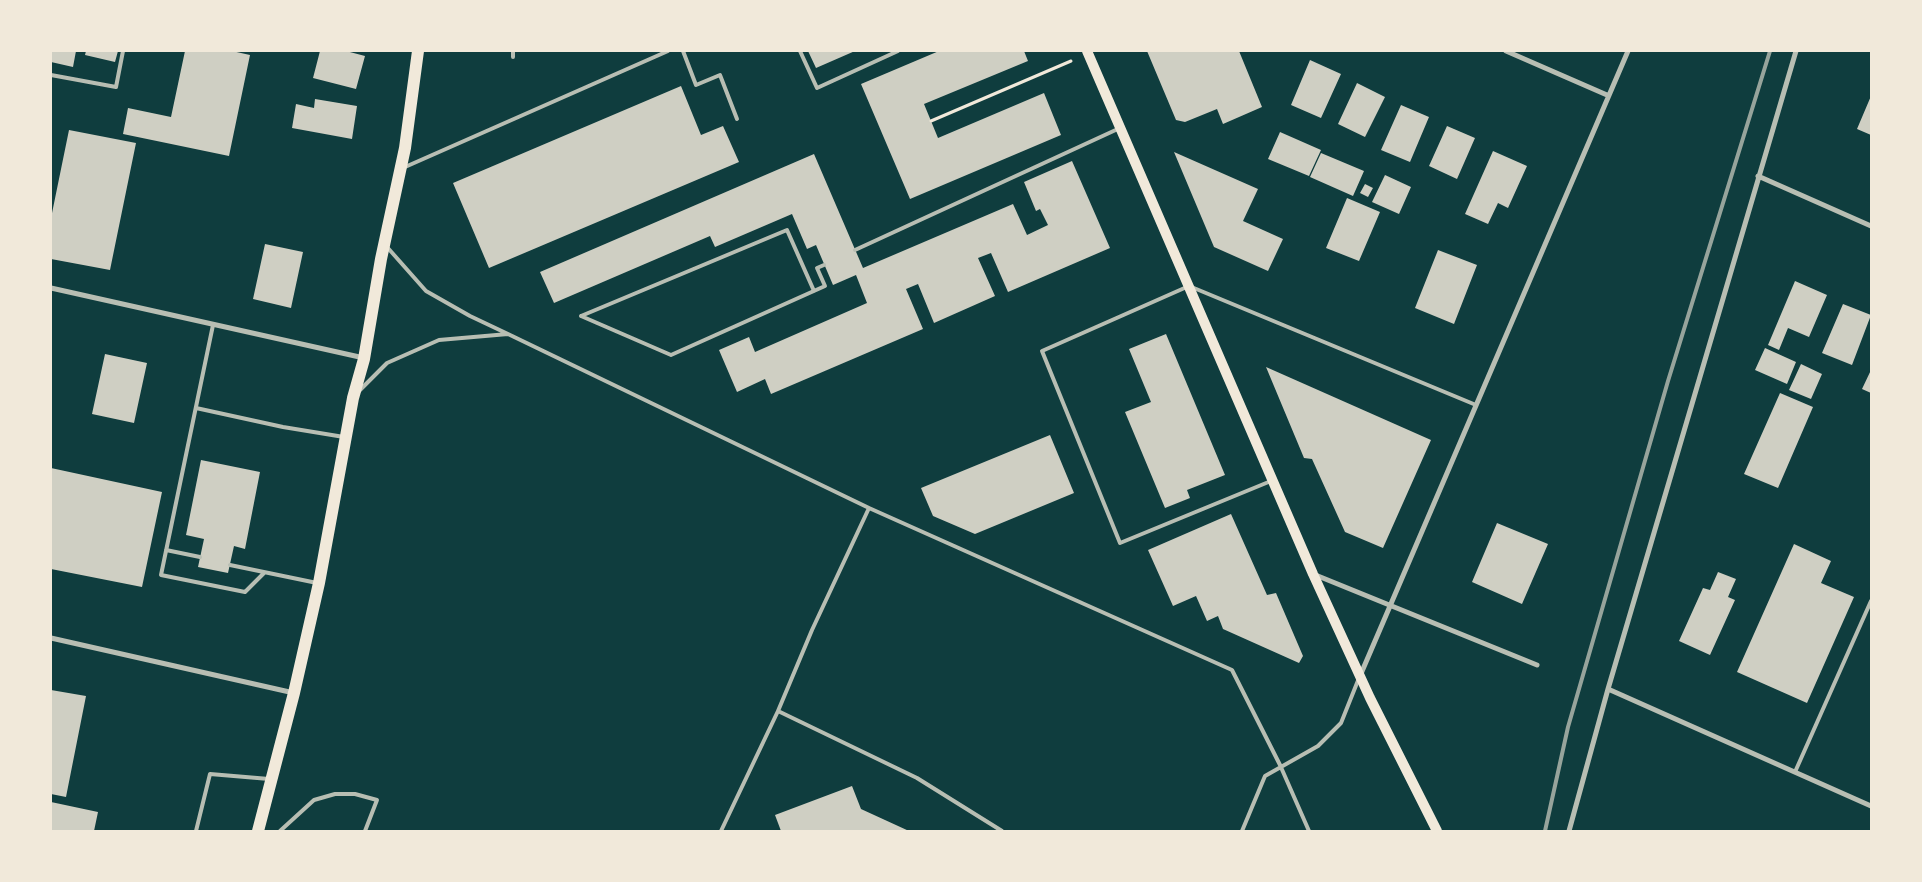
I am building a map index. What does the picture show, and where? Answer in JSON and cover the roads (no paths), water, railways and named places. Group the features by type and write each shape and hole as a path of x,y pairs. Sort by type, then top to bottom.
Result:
{"main road":[{"path":"258,831 273,779 319,583 353,398 364,358 384,244 400,169 418,51"},
{"path":"1087,52 1313,574 1360,676 1437,831"}],"street":[{"path":"1506,51 1607,95"},
{"path":"1360,676 1607,95 1628,51"},
{"path":"1569,831 1608,689 1796,51"},
{"path":"1758,176 1871,226"},
{"path":"51,288 364,358"},
{"path":"1313,574 1391,604 1537,665"},
{"path":"51,638 294,693"},
{"path":"1608,689 1871,806"}],"lane":[{"path":"51,75 116,86 123,51"},
{"path":"513,51 513,56"},
{"path":"400,169 668,51"},
{"path":"683,51 696,85 720,76 737,119"},
{"path":"800,51 817,88 898,51"},
{"path":"855,250 1120,128"},
{"path":"814,291 787,230 581,316 670,355 814,291 825,286 817,268 824,265"},
{"path":"384,244 426,291 470,316 869,508 1232,670 1280,765 1308,831"},
{"path":"1273,480 1120,543 1042,351 1189,286 1476,405"},
{"path":"213,324 161,575 244,592 264,573"},
{"path":"353,398 388,363 439,340 508,334"},
{"path":"196,408 283,427 346,437"},
{"path":"721,831 778,711 812,630 869,508"},
{"path":"166,550 200,557"},
{"path":"230,565 319,583"},
{"path":"1795,772 1871,601"},
{"path":"1242,831 1265,776 1280,765 1318,746 1341,723 1360,676"},
{"path":"778,711 917,778 1002,831"},
{"path":"196,831 210,774 273,779"},
{"path":"280,831 314,800 342,794 355,794 377,800 365,831"}],"railway":[{"path":"1545,831 1568,727 1668,381 1770,51"}]}
